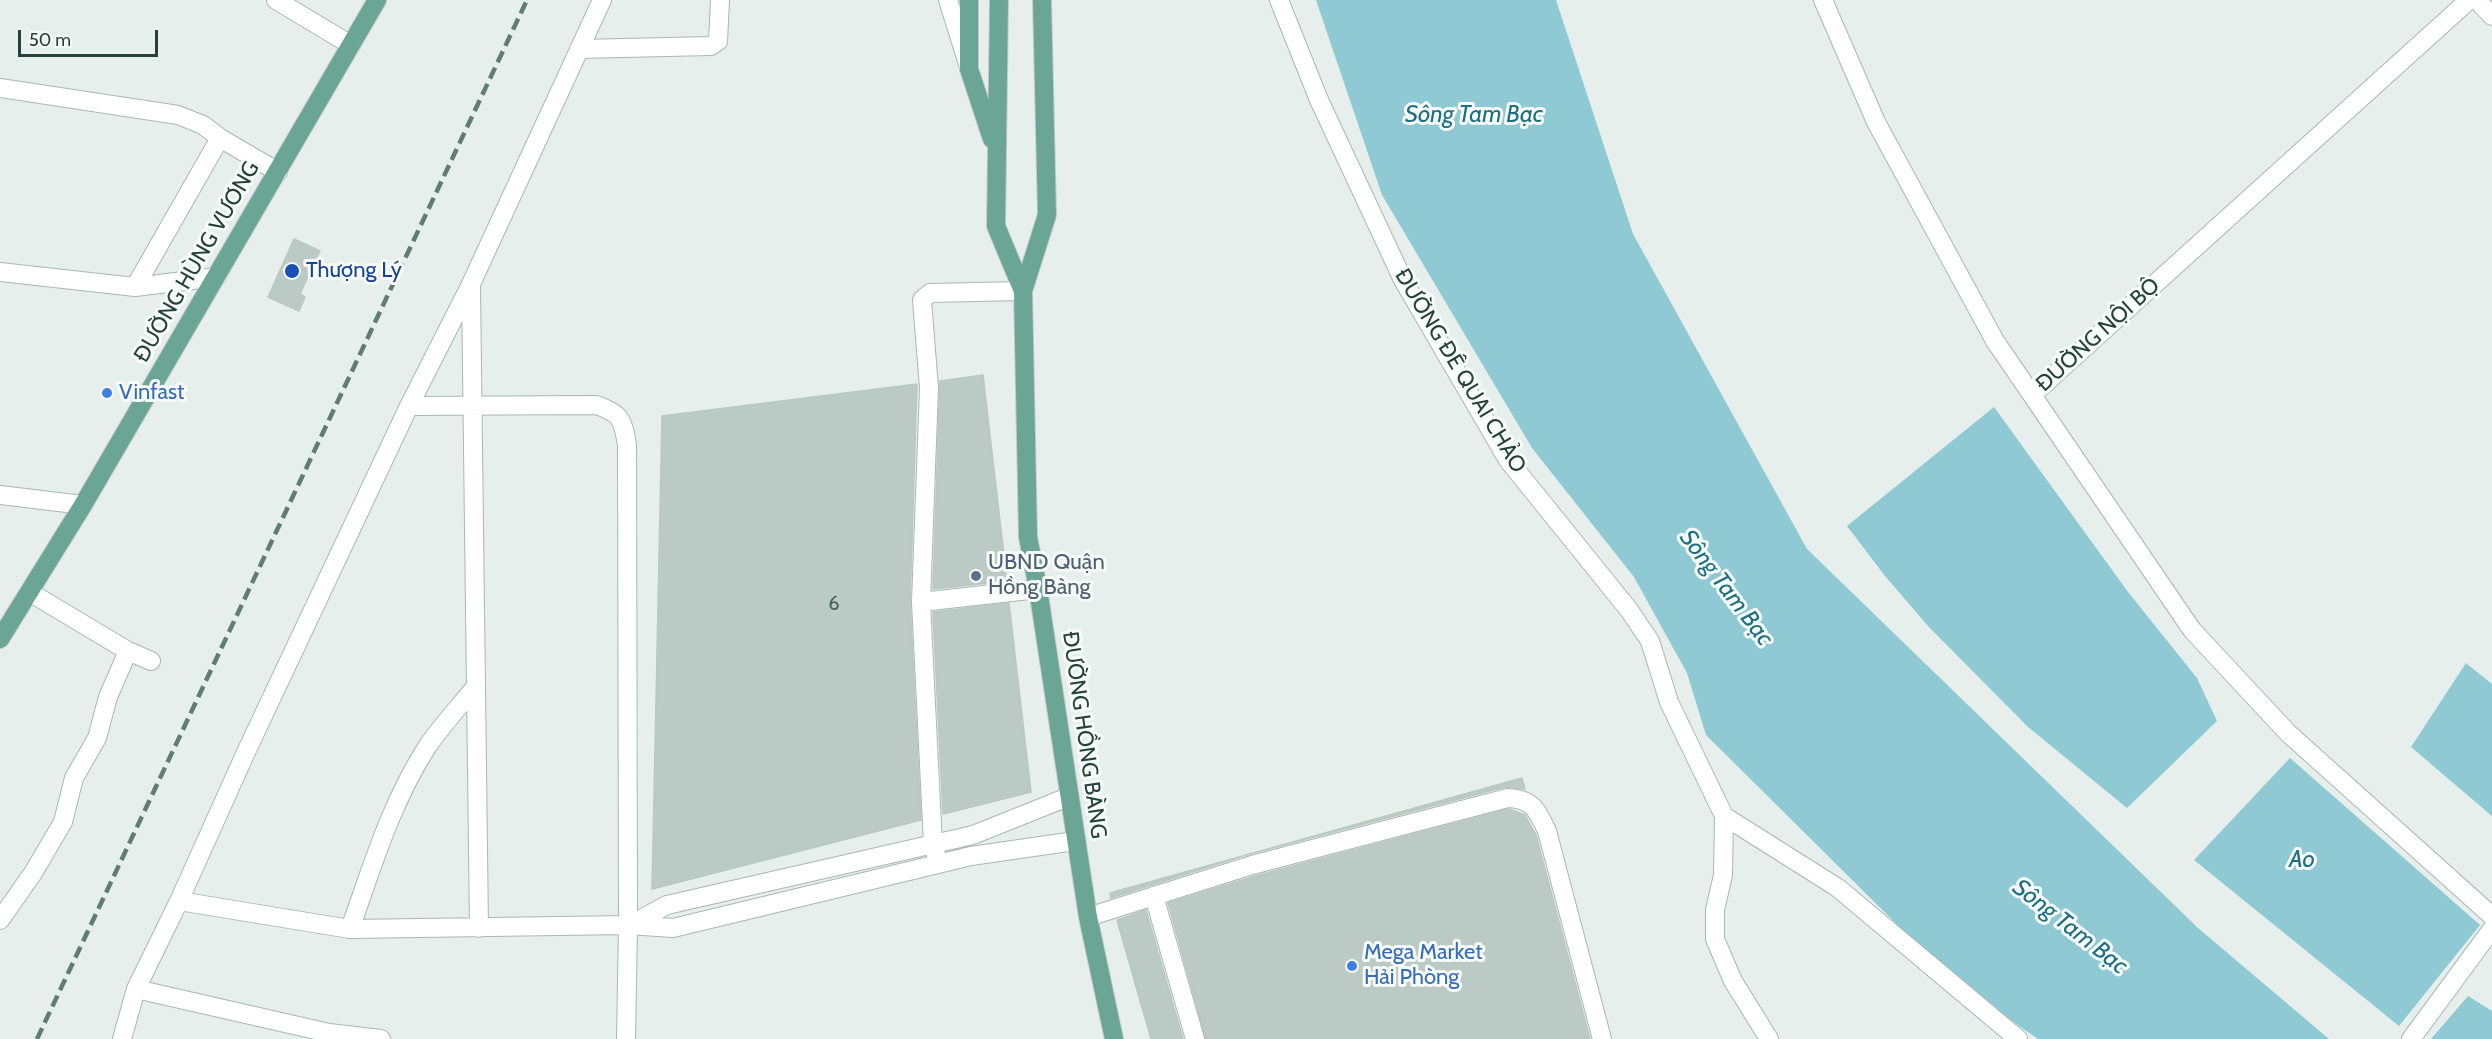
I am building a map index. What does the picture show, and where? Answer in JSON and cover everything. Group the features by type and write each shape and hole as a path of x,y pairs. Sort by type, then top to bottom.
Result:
{"main road":[{"name":"ĐƯỜNG HÙNG VƯƠNG","path":"0,639 31,593 83,505 377,0"},
{"path":"969,0 969,69 996,152"},
{"name":"ĐƯỜNG HỒNG BÀNG","path":"999,0 996,226 1023,291"},
{"name":"ĐƯỜNG HỒNG BÀNG","path":"1042,0 1047,215 1023,291 1028,537 1088,917 1114,1039"}],"street":[{"path":"276,0 351,45"},
{"path":"122,1039 136,989 179,902 247,750 409,406 471,284 602,0"},
{"path":"579,49 711,46 718,41 720,0"},
{"path":"948,0 969,69"},
{"name":"ĐƯỜNG ĐÊ QUAI CHẢO","path":"1279,0 1319,100 1403,280 1508,460 1629,610 1650,642 1669,702 1724,816 1723,875 1715,910 1715,939 1733,981 1769,1039"},
{"name":"ĐƯỜNG NỘI BỘ","path":"1823,0 1876,122 1995,341 2032,395 2469,0"},
{"path":"2476,0 2492,16"},
{"path":"0,88 178,115 202,125 219,138 278,172"},
{"path":"135,287 219,138"},
{"path":"0,272 135,287 216,277"},
{"path":"471,284 479,928"},
{"path":"939,864 933,845 921,603 929,388 922,300 930,293 1023,291"},
{"path":"2032,395 2192,630 2288,733 2492,916"},
{"path":"409,406 596,405 614,411 623,424 627,444 628,926 626,1039"},
{"path":"0,495 83,505"},
{"path":"921,603 1038,589"},
{"path":"31,593 128,651 151,661"},
{"path":"0,920 33,873 63,822 74,778 97,738 108,697 128,651"},
{"path":"350,929 389,819 407,781 428,746 476,686"},
{"path":"628,926 668,905 974,835 1068,797"},
{"path":"1088,917 1251,865 1508,798 1522,798 1534,807 1547,831 1602,1039"},
{"path":"1724,816 1838,888 2018,1039"},
{"path":"179,902 350,929 628,926 674,928 971,856 1075,841"},
{"path":"1154,897 1195,1039"},
{"path":"2411,1039 2492,929"},
{"path":"136,989 329,1033 381,1039"}],"water":[{"name":"Sông Tam Bạc","path":"1316,0 1556,0 1633,234 1807,549 2198,928 2329,1039 2038,1039 1953,980 1706,735 1687,673 1634,577 1532,448 1382,195"},
{"path":"1994,407 2128,592 2197,678 2217,721 2127,808 2028,727 1928,626 1885,576 1847,526"},
{"path":"2466,663 2492,684 2492,816 2411,747"},
{"name":"Ao","path":"2290,758 2480,925 2399,1026 2194,860"},
{"path":"2468,996 2492,1011 2492,1039 2431,1039"}],"building":[{"path":"294,239 320,251 300,294 305,297 299,311 268,297"},
{"path":"983,375 1007,581 933,589 940,381"},
{"path":"917,384 910,602 921,820 652,889 662,416"},
{"path":"1009,603 1031,792 943,814 933,612"},
{"path":"1522,778 1525,789 1505,787 1261,851"},
{"name":"Mega Market Hải Phòng","path":"1509,809 1525,815 1536,835 1590,1039 1206,1039 1168,903 1255,876"},
{"path":"1244,856 1111,898 1110,893"},
{"path":"1146,910 1183,1039 1151,1039 1117,920"}],"railway":[{"path":"37,1039 527,0"}],"place":[{"name":"Thượng Lý","path":"292,271"},
{"name":"Vinfast","path":"107,393"},
{"name":"UBND Quận Hồng Bàng","path":"976,576"},
{"name":"Mega Market Hải Phòng","path":"1352,966"}]}
